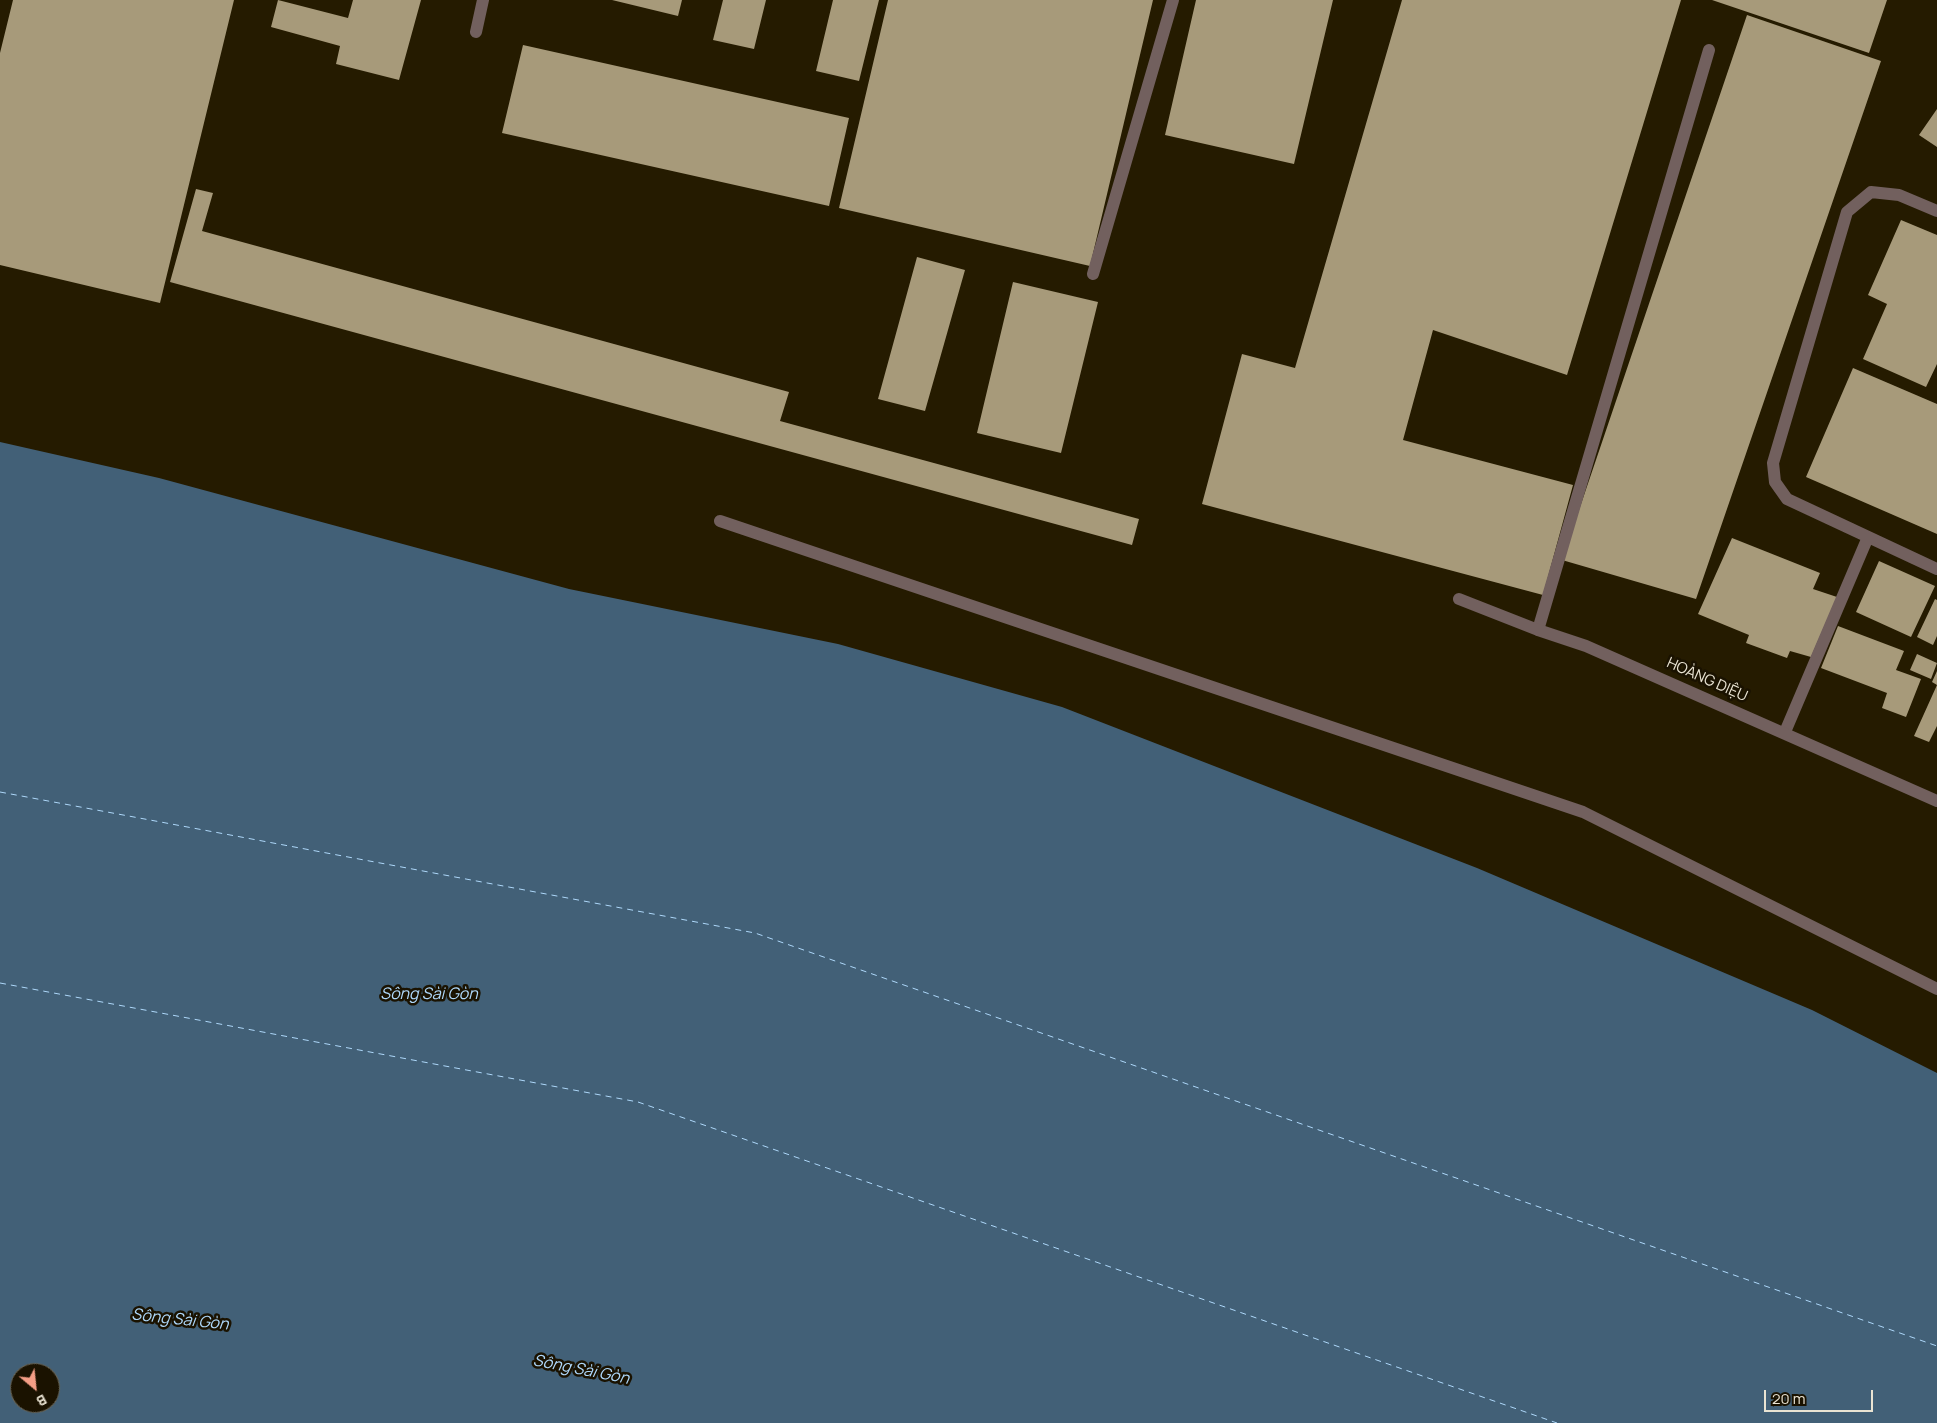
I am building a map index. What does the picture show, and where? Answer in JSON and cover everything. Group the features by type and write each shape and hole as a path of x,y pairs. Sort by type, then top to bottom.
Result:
{"street":[{"path":"476,32 483,0"},
{"path":"1093,274 1173,0"},
{"path":"1538,630 1709,50"},
{"path":"1937,211 1899,196 1871,192 1847,212 1773,463 1775,482 1787,499 1937,569"},
{"path":"720,521 1583,812 1937,989"},
{"path":"1785,732 1868,537"},
{"name":"HOÀNG DIỆU","path":"1459,599 1538,630 1586,646 1785,732 1937,801"}],"water":[{"name":"Sông Sài Gòn","path":"0,442 159,478 569,589 838,644 1062,707 1477,868 1812,1010 1937,1073 1937,1423 0,1423"}],"building":[{"path":"13,0 234,0 160,303 0,265 0,53"},
{"path":"278,0 348,18 353,0 421,0 399,80 336,64 340,46 271,27"},
{"path":"612,0 682,0 678,16"},
{"path":"723,0 766,0 754,49 713,40"},
{"path":"833,0 879,0 859,81 816,71"},
{"path":"888,0 1153,0 1090,266 839,208"},
{"path":"1196,0 1333,0 1294,164 1165,135"},
{"path":"1402,0 1681,0 1567,375 1433,330 1403,440 1573,485 1543,595 1202,504 1242,354 1295,368"},
{"path":"1712,0 1887,0 1869,53"},
{"path":"1747,15 1881,61 1696,599 1562,560"},
{"path":"523,45 849,118 829,206 502,133"},
{"path":"1937,109 1937,147 1919,135"},
{"path":"196,189 213,193 202,231 789,392 780,421 1139,519 1132,545 170,282"},
{"path":"1901,220 1937,235 1937,364 1926,387 1863,359 1887,304 1868,295"},
{"path":"917,257 965,270 925,411 878,399"},
{"path":"1013,282 1098,302 1061,453 977,433"},
{"path":"1853,368 1937,404 1937,534 1806,477"},
{"path":"1732,538 1820,573 1813,589 1837,597 1811,657 1790,651 1787,658 1746,643 1749,635 1698,614"},
{"path":"1879,561 1935,586 1911,637 1856,612"},
{"path":"1935,599 1937,600 1937,636 1933,645 1917,637"},
{"path":"1838,626 1904,651 1896,670 1921,679 1906,717 1882,708 1887,693 1821,668"},
{"path":"1917,654 1937,663 1931,679 1910,670"},
{"path":"1937,671 1937,685 1932,682"},
{"path":"1937,685 1937,726 1929,742 1914,736"}],"ferry route":[{"path":"0,792 755,933 1937,1346"},
{"path":"0,983 638,1102 1557,1423"}]}
